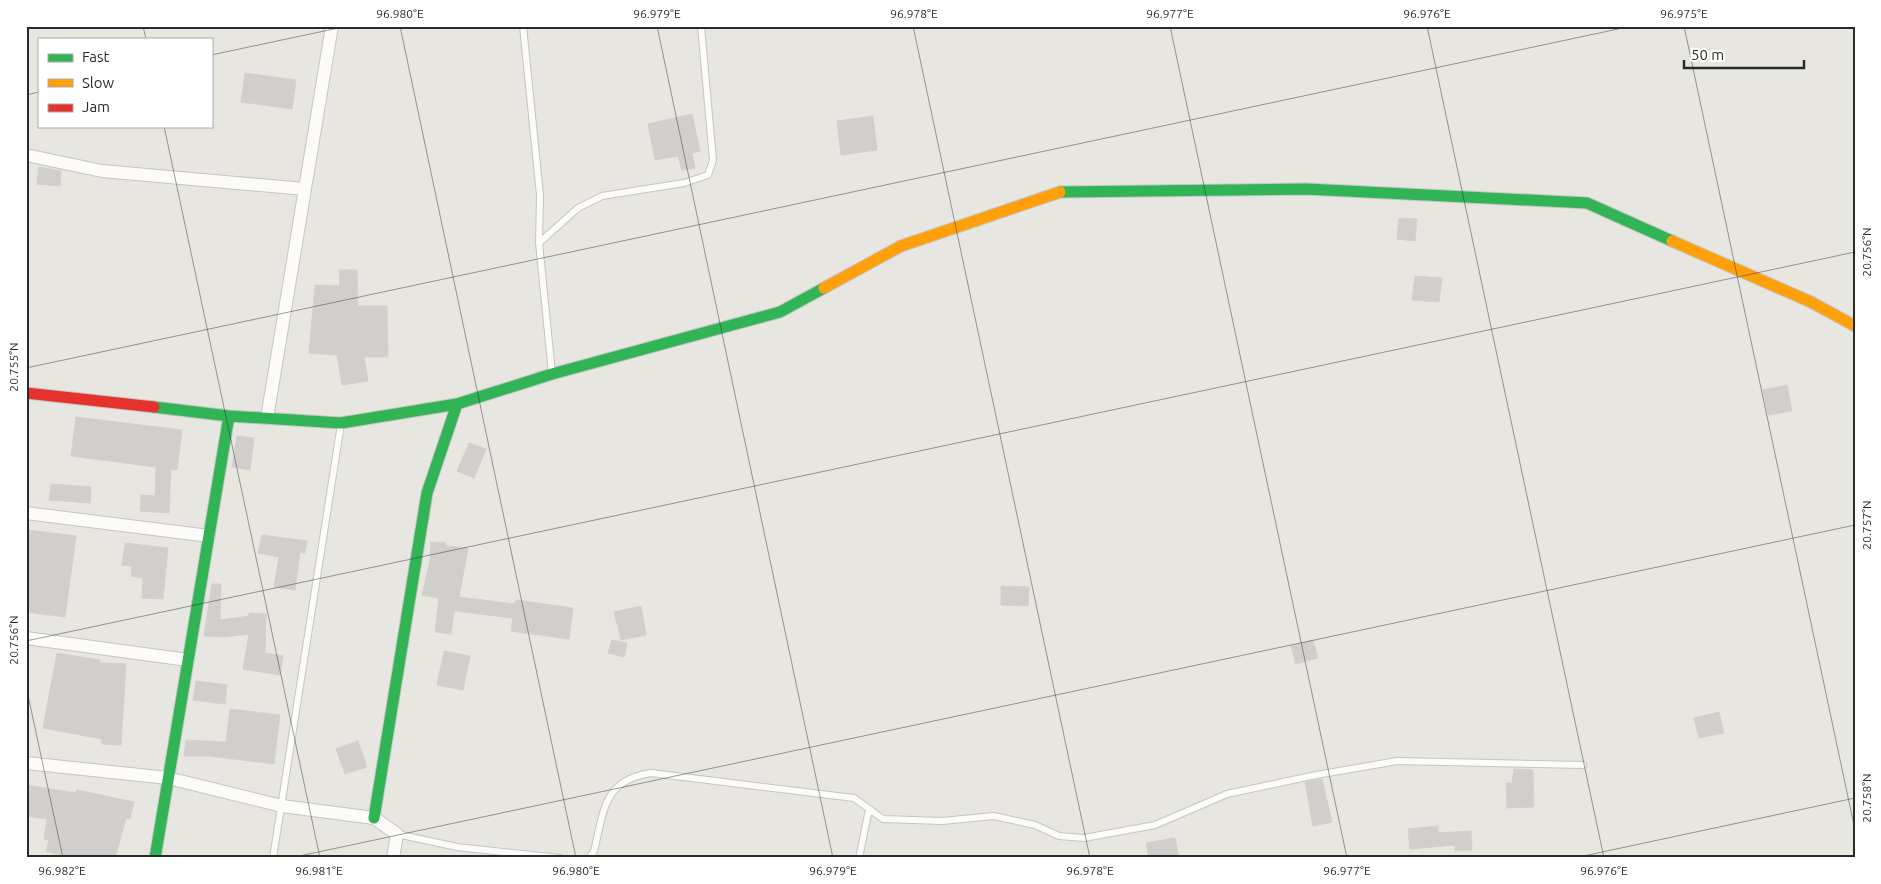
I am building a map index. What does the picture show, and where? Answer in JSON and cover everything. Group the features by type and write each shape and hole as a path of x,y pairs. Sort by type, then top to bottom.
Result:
{"street":[{"path":"267,418 332,26"},
{"path":"26,155 102,171 305,189"},
{"path":"26,393 229,416 341,423 457,404 552,374 780,312 901,246 1058,192 1306,189 1587,203 1811,302 1855,326"},
{"path":"374,818 427,493 457,404"},
{"path":"155,858 229,416"},
{"path":"26,513 209,536"},
{"path":"26,638 188,660"},
{"path":"26,763 168,778 282,806 374,818 397,834 393,858"}],"lane":[{"path":"523,26 540,195 539,243 552,374"},
{"path":"539,243 578,208 602,196 684,183 708,175 713,160 701,26"},
{"path":"273,858 341,423"},
{"path":"589,858 594,851 608,797 626,779 636,775 651,773 854,798 883,819 942,821 994,816 1035,825 1059,836 1084,838 1155,825 1227,794 1397,761 1583,765"},
{"path":"859,858 869,809"},
{"path":"397,834 457,847 560,858"}],"building":[{"path":"245,73 296,80 292,109 241,102"},
{"path":"692,114 700,151 692,153 695,168 682,170 678,156 655,160 648,124"},
{"path":"873,116 877,150 841,155 837,121"},
{"path":"39,167 61,171 60,186 37,184"},
{"path":"1399,218 1417,219 1415,241 1397,239"},
{"path":"339,270 357,270 358,306 387,306 388,357 364,357 368,381 342,385 337,355 309,353 315,285 340,286"},
{"path":"1415,276 1442,278 1439,302 1412,300"},
{"path":"1787,385 1792,411 1768,415 1763,390"},
{"path":"76,417 182,430 177,470 171,469 169,513 140,511 141,495 155,496 156,467 71,456"},
{"path":"237,436 254,438 250,470 232,467"},
{"path":"469,443 486,449 474,478 457,471"},
{"path":"51,484 91,487 90,503 49,500"},
{"path":"27,530 76,536 65,617 26,612"},
{"path":"262,535 307,541 305,553 300,552 295,590 274,587 279,557 258,553"},
{"path":"431,542 446,543 446,546 468,548 459,597 515,604 516,600 573,608 569,639 511,631 513,618 454,611 451,634 435,632 439,598 422,595 430,561"},
{"path":"125,543 168,548 163,599 142,598 143,578 131,576 132,566 122,565"},
{"path":"212,584 221,584 220,620 249,616 249,613 266,614 265,653 283,656 280,675 243,669 249,634 225,637 204,636"},
{"path":"1001,586 1029,587 1028,606 1001,605"},
{"path":"641,606 646,635 621,640 614,612"},
{"path":"612,640 627,643 624,657 608,653"},
{"path":"1313,640 1318,658 1296,664 1291,646"},
{"path":"444,651 470,656 463,690 437,685"},
{"path":"57,653 100,660 100,663 126,664 121,745 102,744 102,739 43,728"},
{"path":"196,681 227,685 225,704 193,700"},
{"path":"230,709 280,715 274,764 209,756 184,756 186,740 226,742"},
{"path":"1719,712 1724,733 1699,738 1694,718"},
{"path":"358,741 367,767 345,774 336,749"},
{"path":"1514,769 1533,770 1534,807 1507,808 1506,783 1512,783"},
{"path":"1322,779 1332,822 1313,826 1305,782"},
{"path":"26,785 76,793 77,790 134,802 130,819 126,818 115,858 69,858 46,851 49,840 44,839 47,819 26,816"},
{"path":"1438,826 1438,833 1471,831 1472,850 1455,851 1455,845 1410,849 1408,829"},
{"path":"1175,838 1179,858 1149,858 1146,843"}],"traffic: fast":[{"path":"1060,192 1306,189 1587,203 1672,241"},
{"path":"154,407 229,416 341,423 457,404 552,374 780,312 824,288"},
{"path":"374,818 427,493 457,404"},
{"path":"155,858 229,416"}],"traffic: slow":[{"path":"824,288 901,246 1060,192"},
{"path":"1672,241 1811,302 1855,326"}],"traffic: jam":[{"path":"26,393 154,407"}]}
